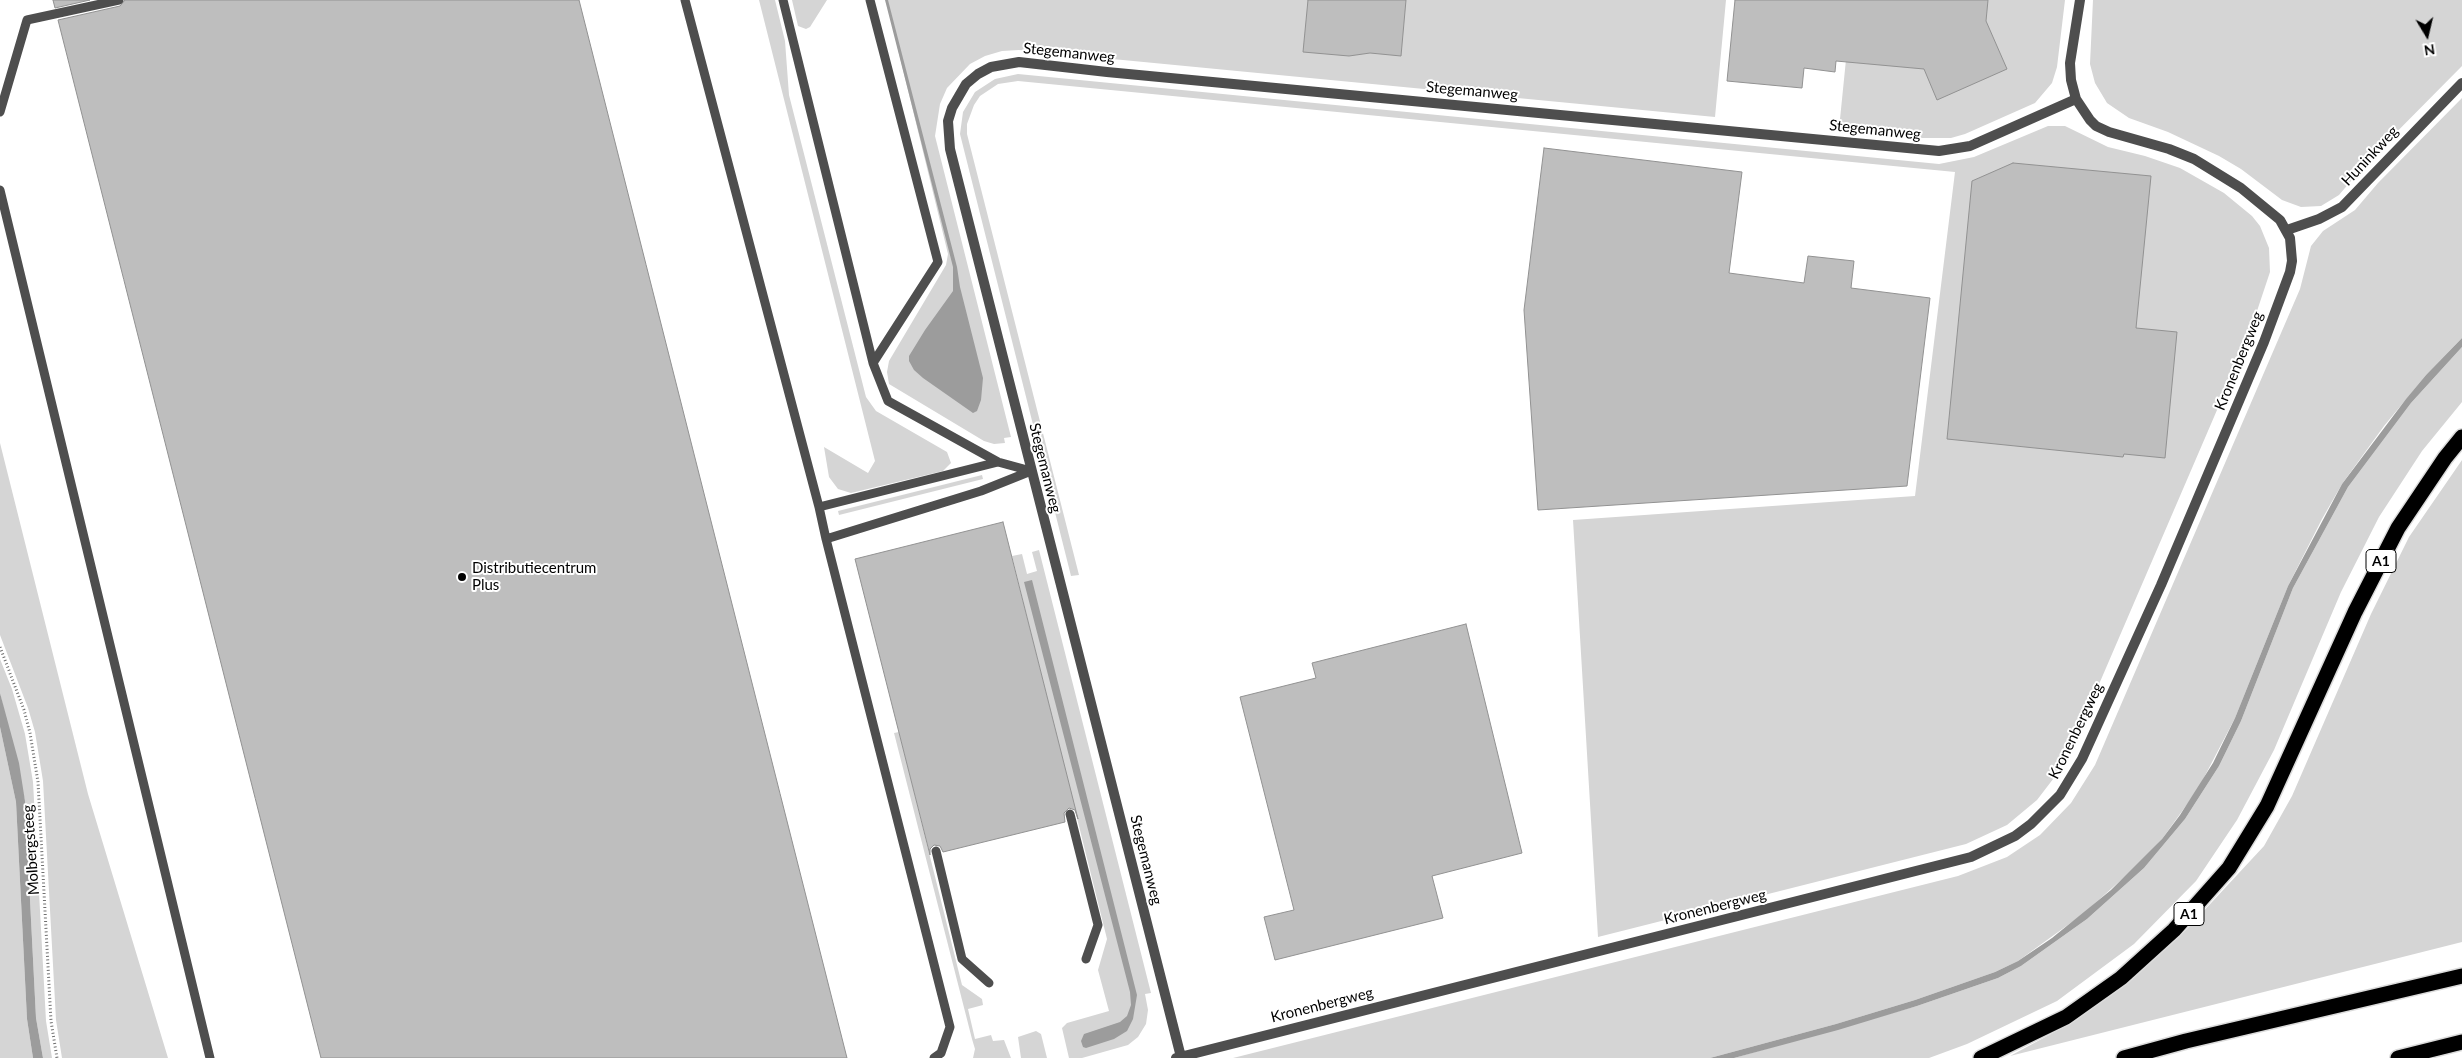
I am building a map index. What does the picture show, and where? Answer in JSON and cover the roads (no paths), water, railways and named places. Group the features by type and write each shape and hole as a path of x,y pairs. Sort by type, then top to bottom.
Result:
{"highway":[{"name":"A1","path":"1981,1058 2066,1017 2121,978 2174,930 2229,868 2267,806 2355,612 2398,528 2445,458 2462,437"},
{"path":"2124,1058 2186,1041 2462,976"},
{"path":"2398,1058 2462,1042"}],"street":[{"name":"Kronenbergweg","path":"1178,1057 1971,858 2000,845 2031,824 2056,800 2072,777 2161,585 2264,342 2290,272 2292,249 2287,230 2270,209 2216,171 2169,149 2124,137 2096,126 2076,99 2071,80 2070,62 2080,0"},
{"name":"Stegemanweg","path":"1178,1057 948,135 948,121 958,95 978,74 990,67 1019,62 1939,151 1970,146 2076,99"},
{"name":"Huninkweg","path":"2287,230 2319,219 2342,207 2462,83"}],"lane":[{"path":"0,112 27,20 119,0"},
{"path":"685,0 819,507 950,1027 941,1053 934,1058"},
{"path":"783,0 873,363 888,401 998,462 1031,471"},
{"path":"870,0 938,262 873,363"},
{"path":"0,190 210,1058"},
{"path":"819,507 998,462"},
{"path":"826,539 981,491 1031,471"},
{"path":"1070,814 1098,925 1086,959"},
{"path":"936,850 962,959 988,983"}],"place":[{"name":"Distributiecentrum Plus","path":"462,577"}]}
